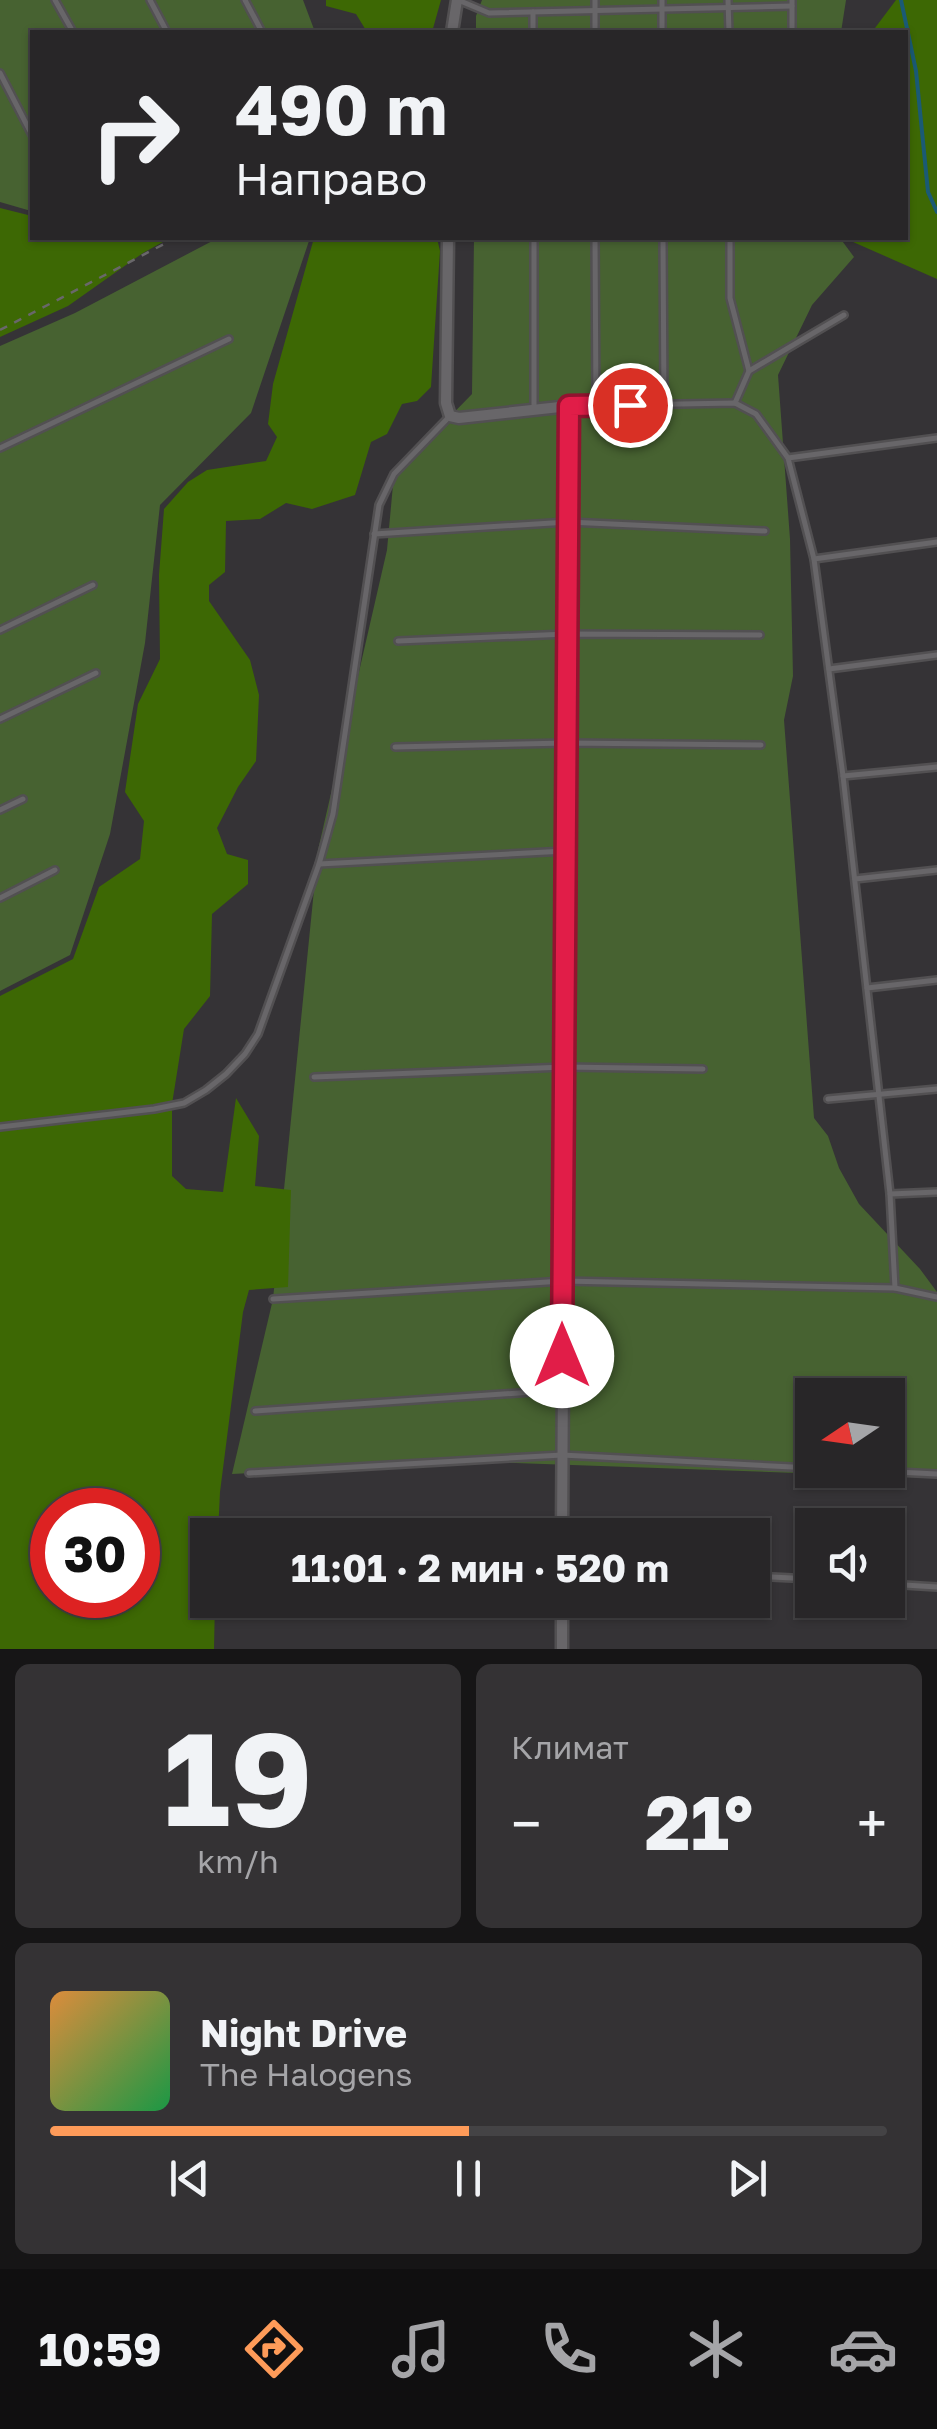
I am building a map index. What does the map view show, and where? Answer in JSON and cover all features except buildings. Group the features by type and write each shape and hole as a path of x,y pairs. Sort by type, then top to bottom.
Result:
{"street":[{"path":"452,30 457,0"},
{"path":"448,240 446,403 450,416 569,406 562,1518"},
{"path":"562,1618 562,1649"}],"lane":[{"path":"55,0 72,30"},
{"path":"150,0 166,30"},
{"path":"244,0 261,30"},
{"path":"457,0 489,14 792,3 792,30"},
{"path":"595,0 595,30"},
{"path":"662,0 662,30"},
{"path":"728,4 729,30"},
{"path":"533,12 533,30"},
{"path":"0,74 30,130"},
{"path":"534,240 534,410"},
{"path":"596,240 596,406"},
{"path":"663,240 664,404"},
{"path":"730,240 730,298 749,371"},
{"path":"735,403 749,371 844,314"},
{"path":"0,448 228,339"},
{"path":"569,406 735,403 756,414 788,458 814,559 844,776 890,1194 895,1288"},
{"path":"0,1127 184,1103 216,1082 245,1054 258,1034 333,814 380,505 394,474 450,416"},
{"path":"788,458 937,438"},
{"path":"374,534 568,522 765,531"},
{"path":"814,559 937,542"},
{"path":"0,630 93,586"},
{"path":"398,642 568,634 760,635"},
{"path":"829,669 937,655"},
{"path":"0,719 96,672"},
{"path":"395,746 762,745"},
{"path":"844,776 937,767"},
{"path":"0,810 24,799"},
{"path":"319,864 566,851"},
{"path":"0,898 55,870"},
{"path":"855,880 937,870"},
{"path":"867,988 937,980"},
{"path":"314,1077 564,1067 702,1070"},
{"path":"828,1100 937,1088"},
{"path":"890,1194 937,1192"},
{"path":"273,1299 563,1281 895,1288 937,1296"},
{"path":"255,1411 548,1390 562,1394"},
{"path":"249,1473 562,1455 795,1467"},
{"path":"905,1472 937,1474"},
{"path":"770,1577 795,1578"},
{"path":"905,1585 937,1586"}],"path":[{"path":"0,330 164,244"}],"green space":[{"path":"0,0 303,0 314,30 30,30 30,211 0,202"},
{"path":"326,0 441,0 433,30 366,30 356,14 326,6"},
{"path":"482,0 846,0 841,30 476,30"},
{"path":"896,0 937,0 937,279 849,240 908,240 908,30 874,30"},
{"path":"0,208 30,216 30,240 166,240 68,306 0,337"},
{"path":"214,240 309,240 251,413 160,505 145,643 110,834 70,955 0,991 0,346 75,313"},
{"path":"313,240 437,240 440,251 431,387 417,401 402,404 387,434 371,442 355,495 312,509 286,503 260,519 226,521 225,572 209,585 209,601 250,660 259,695 256,761 217,828 227,854 248,860 248,884 212,914 210,996 184,1029 172,1104 172,1176 186,1189 223,1192 236,1098 259,1136 255,1186 291,1190 288,1287 249,1290 243,1312 219,1518 190,1518 190,1618 215,1618 214,1649 0,1649 0,996 73,959 99,887 140,859 144,821 125,792 138,704 160,659 159,575 164,509 188,482 207,470 266,461 277,437 268,424 273,384"},
{"path":"474,240 841,240 854,257 812,305 778,375 790,539 793,676 784,720 814,1118 828,1136 839,1168 859,1204 937,1292 937,1478 905,1477 905,1378 795,1378 795,1473 461,1461 232,1474 273,1299 318,850 387,550 394,474 472,394"}],"waterway":[{"path":"901,0 907,30"},
{"path":"908,33 916,71 928,192 937,212"}],"route":[{"path":"562,1356 569,406 630,405"}]}
